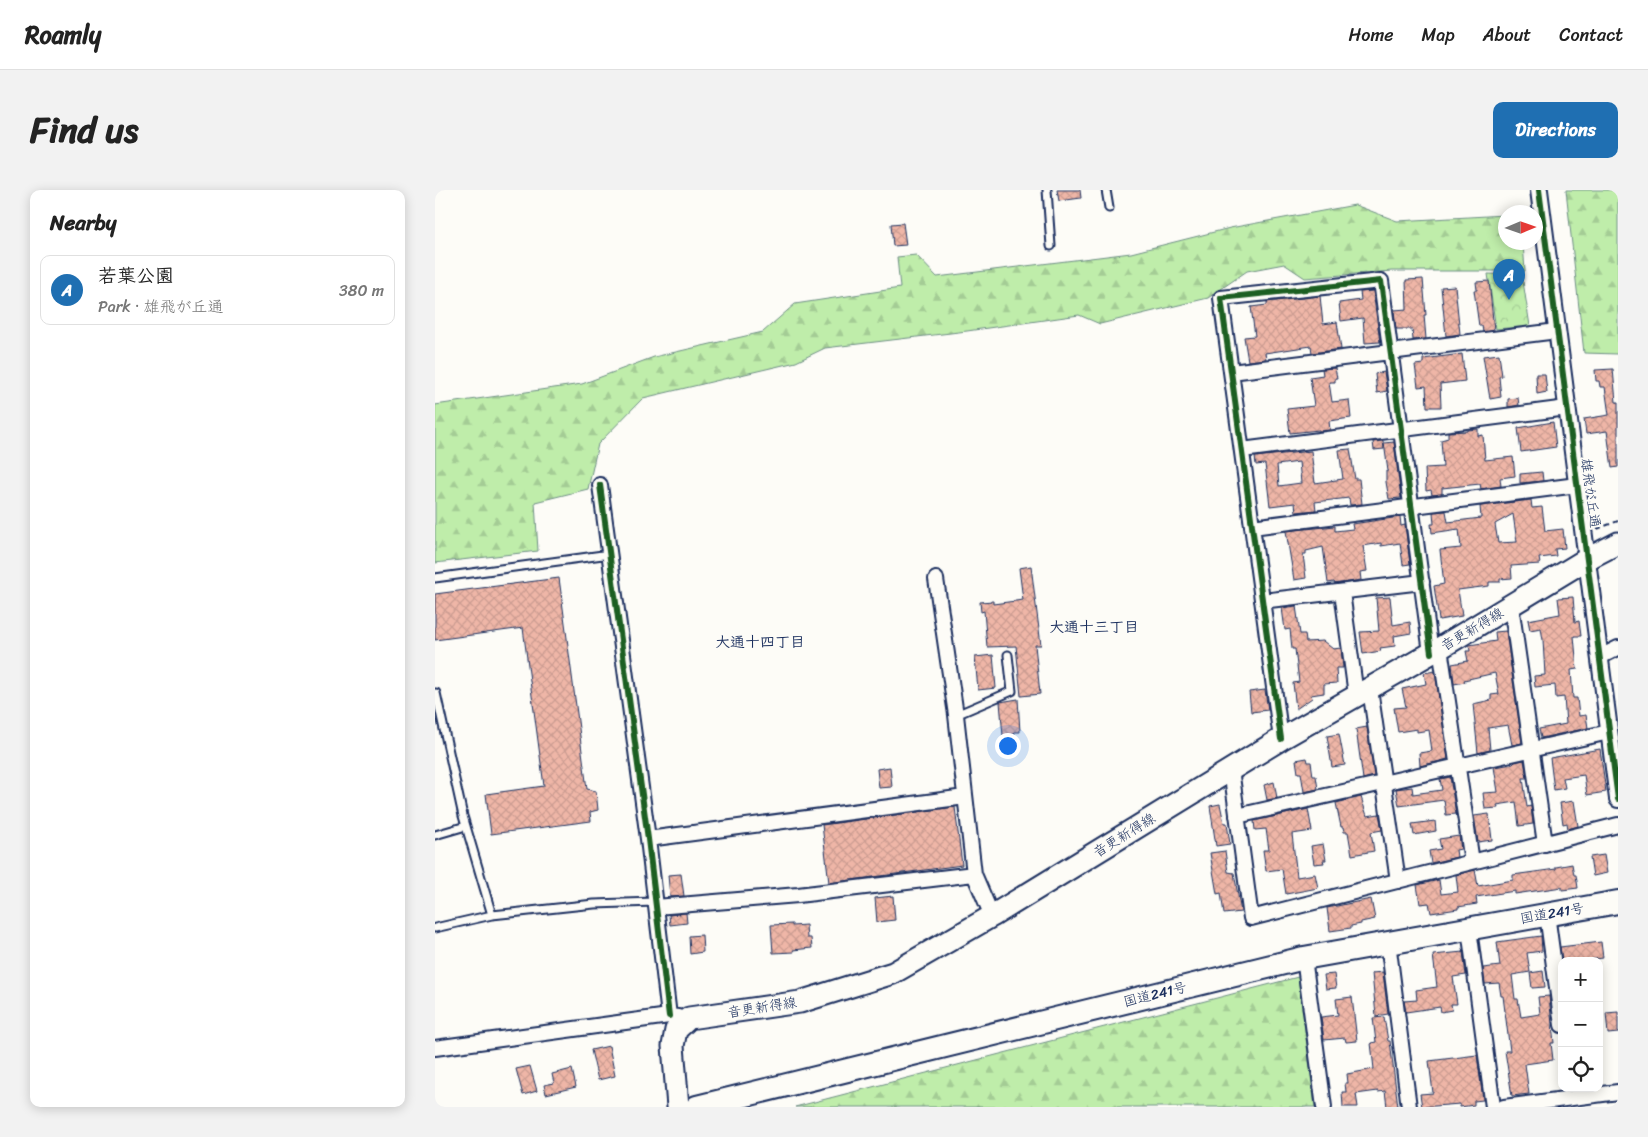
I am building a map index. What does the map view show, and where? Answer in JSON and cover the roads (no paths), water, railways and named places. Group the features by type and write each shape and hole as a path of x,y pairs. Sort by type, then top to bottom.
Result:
{"highway":[{"name":"国道241号","path":"697,1107 1304,958 1618,902"}],"main road":[{"name":"音更新得線","path":"679,1017 800,1002 893,973 992,916 1281,739 1436,651 1618,543"},
{"path":"678,1107 673,1046 679,1017"}],"street":[{"name":"雄飛が丘通","path":"1539,190 1599,657 1612,737 1618,799"},
{"path":"1281,739 1221,298 1381,281 1422,582 1458,766 1472,862"},
{"path":"1231,372 1557,330"},
{"path":"1242,450 1567,408"},
{"path":"435,1048 679,1017 656,904 600,484"},
{"path":"1252,527 1577,485"},
{"path":"935,579 956,715 974,874 992,916"},
{"path":"1262,601 1422,582"},
{"path":"1342,592 1384,783 1398,881"},
{"path":"1511,605 1545,844"},
{"path":"1599,657 1618,648"},
{"path":"1237,816 1532,750 1612,737"},
{"path":"1231,770 1251,918 1618,825"},
{"path":"648,839 965,797"},
{"path":"656,904 798,894 974,874"},
{"path":"1547,914 1559,1002"},
{"path":"1469,928 1493,1107"},
{"path":"1388,942 1409,1107"},
{"path":"1304,958 1324,1107"},
{"path":"1504,1107 1618,1092"}],"lane":[{"path":"1047,190 1051,246"},
{"path":"1107,190 1109,208"},
{"path":"435,578 610,554"},
{"path":"956,715 1012,691 1009,655"},
{"path":"435,693 466,826 492,915"},
{"path":"435,835 466,826"},
{"path":"435,928 492,915 594,904 656,904"}],"place":[{"name":"若葉公園","path":"1509,300"}],"district":[{"name":"大通十三丁目","path":"1094,627"},
{"name":"大通十四丁目","path":"760,642"}]}
